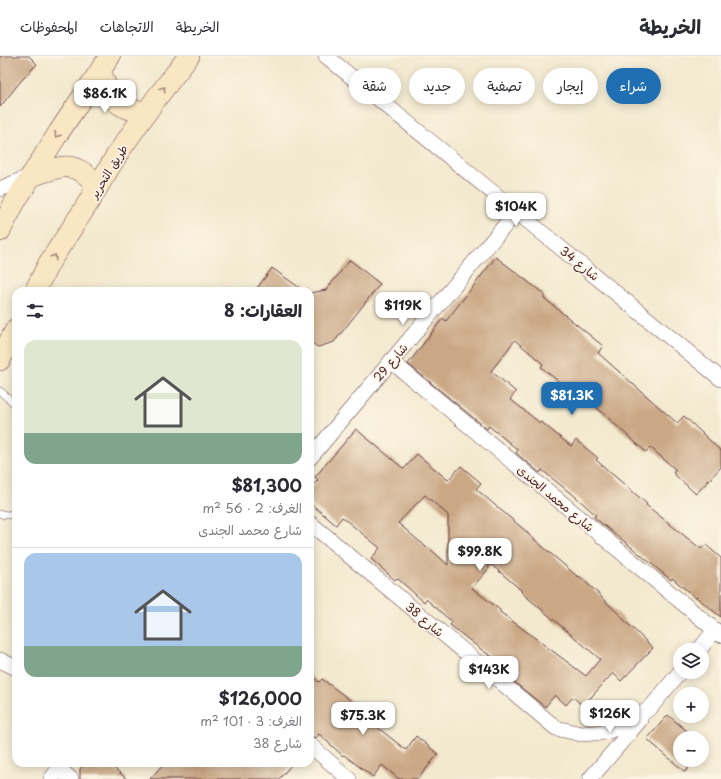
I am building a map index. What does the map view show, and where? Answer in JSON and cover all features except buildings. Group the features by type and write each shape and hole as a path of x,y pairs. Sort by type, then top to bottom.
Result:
{"street":[{"name":"طريق التحرير","path":"37,287 49,263 118,153 146,112 189,56"},
{"name":"شارع 34","path":"326,56 721,379"},
{"path":"105,63 110,95 123,107 131,110 146,112"},
{"path":"0,231 31,176 105,63"},
{"path":"0,189 31,176 63,167 72,167 88,176 93,184 94,193"},
{"name":"شارع 29","path":"314,453 517,211"},
{"path":"0,360 12,337"},
{"name":"شارع محمد الجندى","path":"391,361 718,633"},
{"name":"شارع 38","path":"314,526 556,728 581,734 606,732 630,723 650,707 674,679"},
{"path":"707,643 718,633"},
{"path":"0,660 12,666"},
{"path":"590,779 650,707"},
{"path":"314,749 349,779"},
{"path":"58,770 71,779"}],"lane":[{"path":"0,391 12,402"},
{"path":"0,514 12,514"}]}
